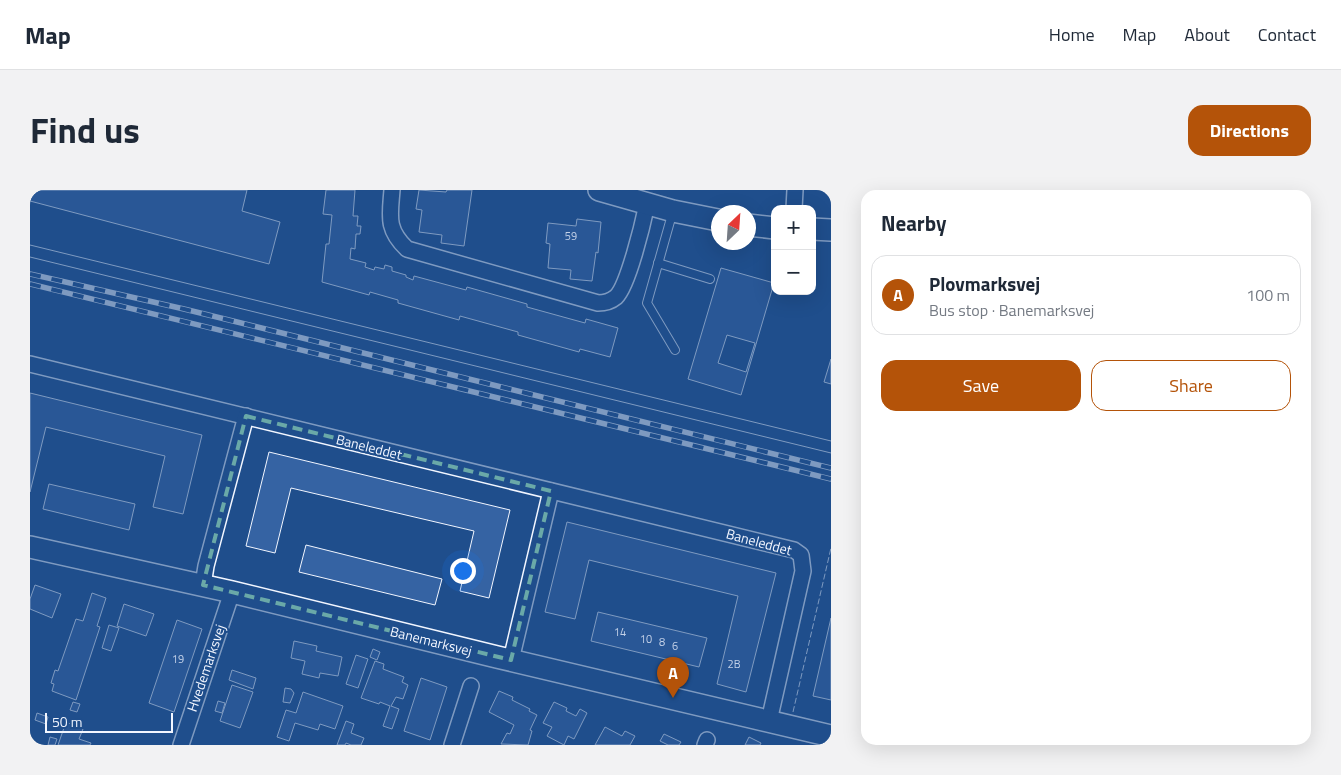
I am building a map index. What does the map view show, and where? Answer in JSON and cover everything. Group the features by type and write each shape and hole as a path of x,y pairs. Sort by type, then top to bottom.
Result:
{"street":[{"path":"392,190 390,224 396,238 407,249 598,304 615,298 624,285 647,204"},
{"path":"599,190 673,211 711,219"},
{"path":"794,205 795,190"},
{"path":"756,226 771,228"},
{"path":"816,229 831,230"},
{"name":"Baneleddet","path":"30,364 785,546 801,554 803,571 769,721"},
{"path":"203,585 206,566 246,416"},
{"path":"511,660 551,491"},
{"name":"Banemarksvej","path":"30,547 203,585 831,736"},
{"name":"Hvedemarksvej","path":"181,745 232,592"},
{"path":"452,745 471,686"}],"lane":[{"path":"673,211 647,303 675,350"},
{"path":"658,263 710,279"}],"highlighted area":[{"path":"246,416 551,491 511,660 203,585"}],"building":[{"path":"30,190 247,190 242,211 280,222 269,264 30,201"},
{"path":"326,190 355,190 353,216 358,216 357,226 361,226 360,234 356,234 355,249 351,248 350,259 366,263 365,267 374,270 375,267 384,269 385,265 392,267 392,271 406,275 406,277 413,280 414,276 466,290 467,287 527,304 527,307 585,323 586,319 618,328 610,357 580,349 579,352 460,316 459,320 398,303 398,300 370,292 369,295 322,282 326,244 329,244 332,215 323,214"},
{"path":"419,190 446,192 447,190 472,190 464,246 441,243 442,235 419,232 422,210 416,209"},
{"path":"577,219 601,222 598,253 596,252 592,281 570,279 571,270 548,268 550,244 546,243 548,223 576,226"},
{"path":"721,268 771,282 771,293 741,395 688,379","holes":["727,335 755,343 746,372 718,363"]},
{"path":"831,359 831,384 824,382"},
{"path":"30,393 202,435 183,514 153,507 165,456 46,427 30,492"},
{"path":"269,452 510,510 489,598 460,591 474,531 291,488 275,553 246,546"},
{"path":"49,484 135,504 129,530 43,509"},
{"path":"567,522 776,573 746,692 717,684 738,596 589,560 575,619 545,612"},
{"path":"306,545 442,579 435,605 299,572"},
{"path":"35,585 61,594 52,618 30,609 30,599"},
{"path":"92,593 106,598 97,626 100,627 76,700 52,691 54,684 51,683 55,670 58,671 76,619 83,621"},
{"path":"124,604 154,614 146,636 117,626"},
{"path":"598,612 707,638 699,667 591,641"},
{"path":"831,618 831,700 813,696"},
{"path":"177,620 202,629 174,712 149,703"},
{"path":"109,625 119,628 111,651 102,648"},
{"path":"294,641 317,646 316,651 342,657 338,676 320,673 319,678 302,674 305,661 291,658"},
{"path":"373,649 380,652 377,660 370,657"},
{"path":"356,655 368,659 358,688 346,684"},
{"path":"375,661 384,664 383,669 404,677 402,682 408,685 403,699 396,697 391,706 399,709 392,729 383,726 390,706 361,698"},
{"path":"232,670 256,678 253,689 229,680"},
{"path":"421,678 447,687 430,740 404,731"},
{"path":"232,685 253,692 240,728 220,721"},
{"path":"285,688 291,689 294,693 290,703 283,702"},
{"path":"499,691 513,697 512,700 530,709 529,711 537,715 530,730 532,731 528,745 501,744 507,733 510,734 514,725 489,712"},
{"path":"303,692 343,706 335,729 320,724 318,730 295,723 289,741 277,737 286,710 296,713"},
{"path":"218,701 225,703 222,713 215,711"},
{"path":"73,702 80,704 77,712 70,710"},
{"path":"554,702 567,708 566,711 576,716 580,709 587,713 574,739 568,736 564,745 547,736 552,727 543,723"},
{"path":"37,713 48,717 46,724 35,720"},
{"path":"346,721 354,724 351,733 364,738 361,745 346,743 345,745 337,745"},
{"path":"66,722 83,729 79,739 91,743 90,745 58,745"},
{"path":"605,727 622,736 625,731 635,736 630,745 595,745"},
{"path":"664,734 681,742 679,745 668,745 660,741"},
{"path":"50,737 57,739 55,745 48,745"},
{"path":"749,737 761,743 760,745 745,745"}],"tram line":[{"path":"30,245 831,441"},
{"path":"30,257 831,453"}],"railway":[{"path":"30,274 184,309 831,468"},
{"path":"30,284 831,479"}],"fence":[{"path":"793,712 831,548"}],"place":[{"name":"Plovmarksvej","path":"673,698"}]}
